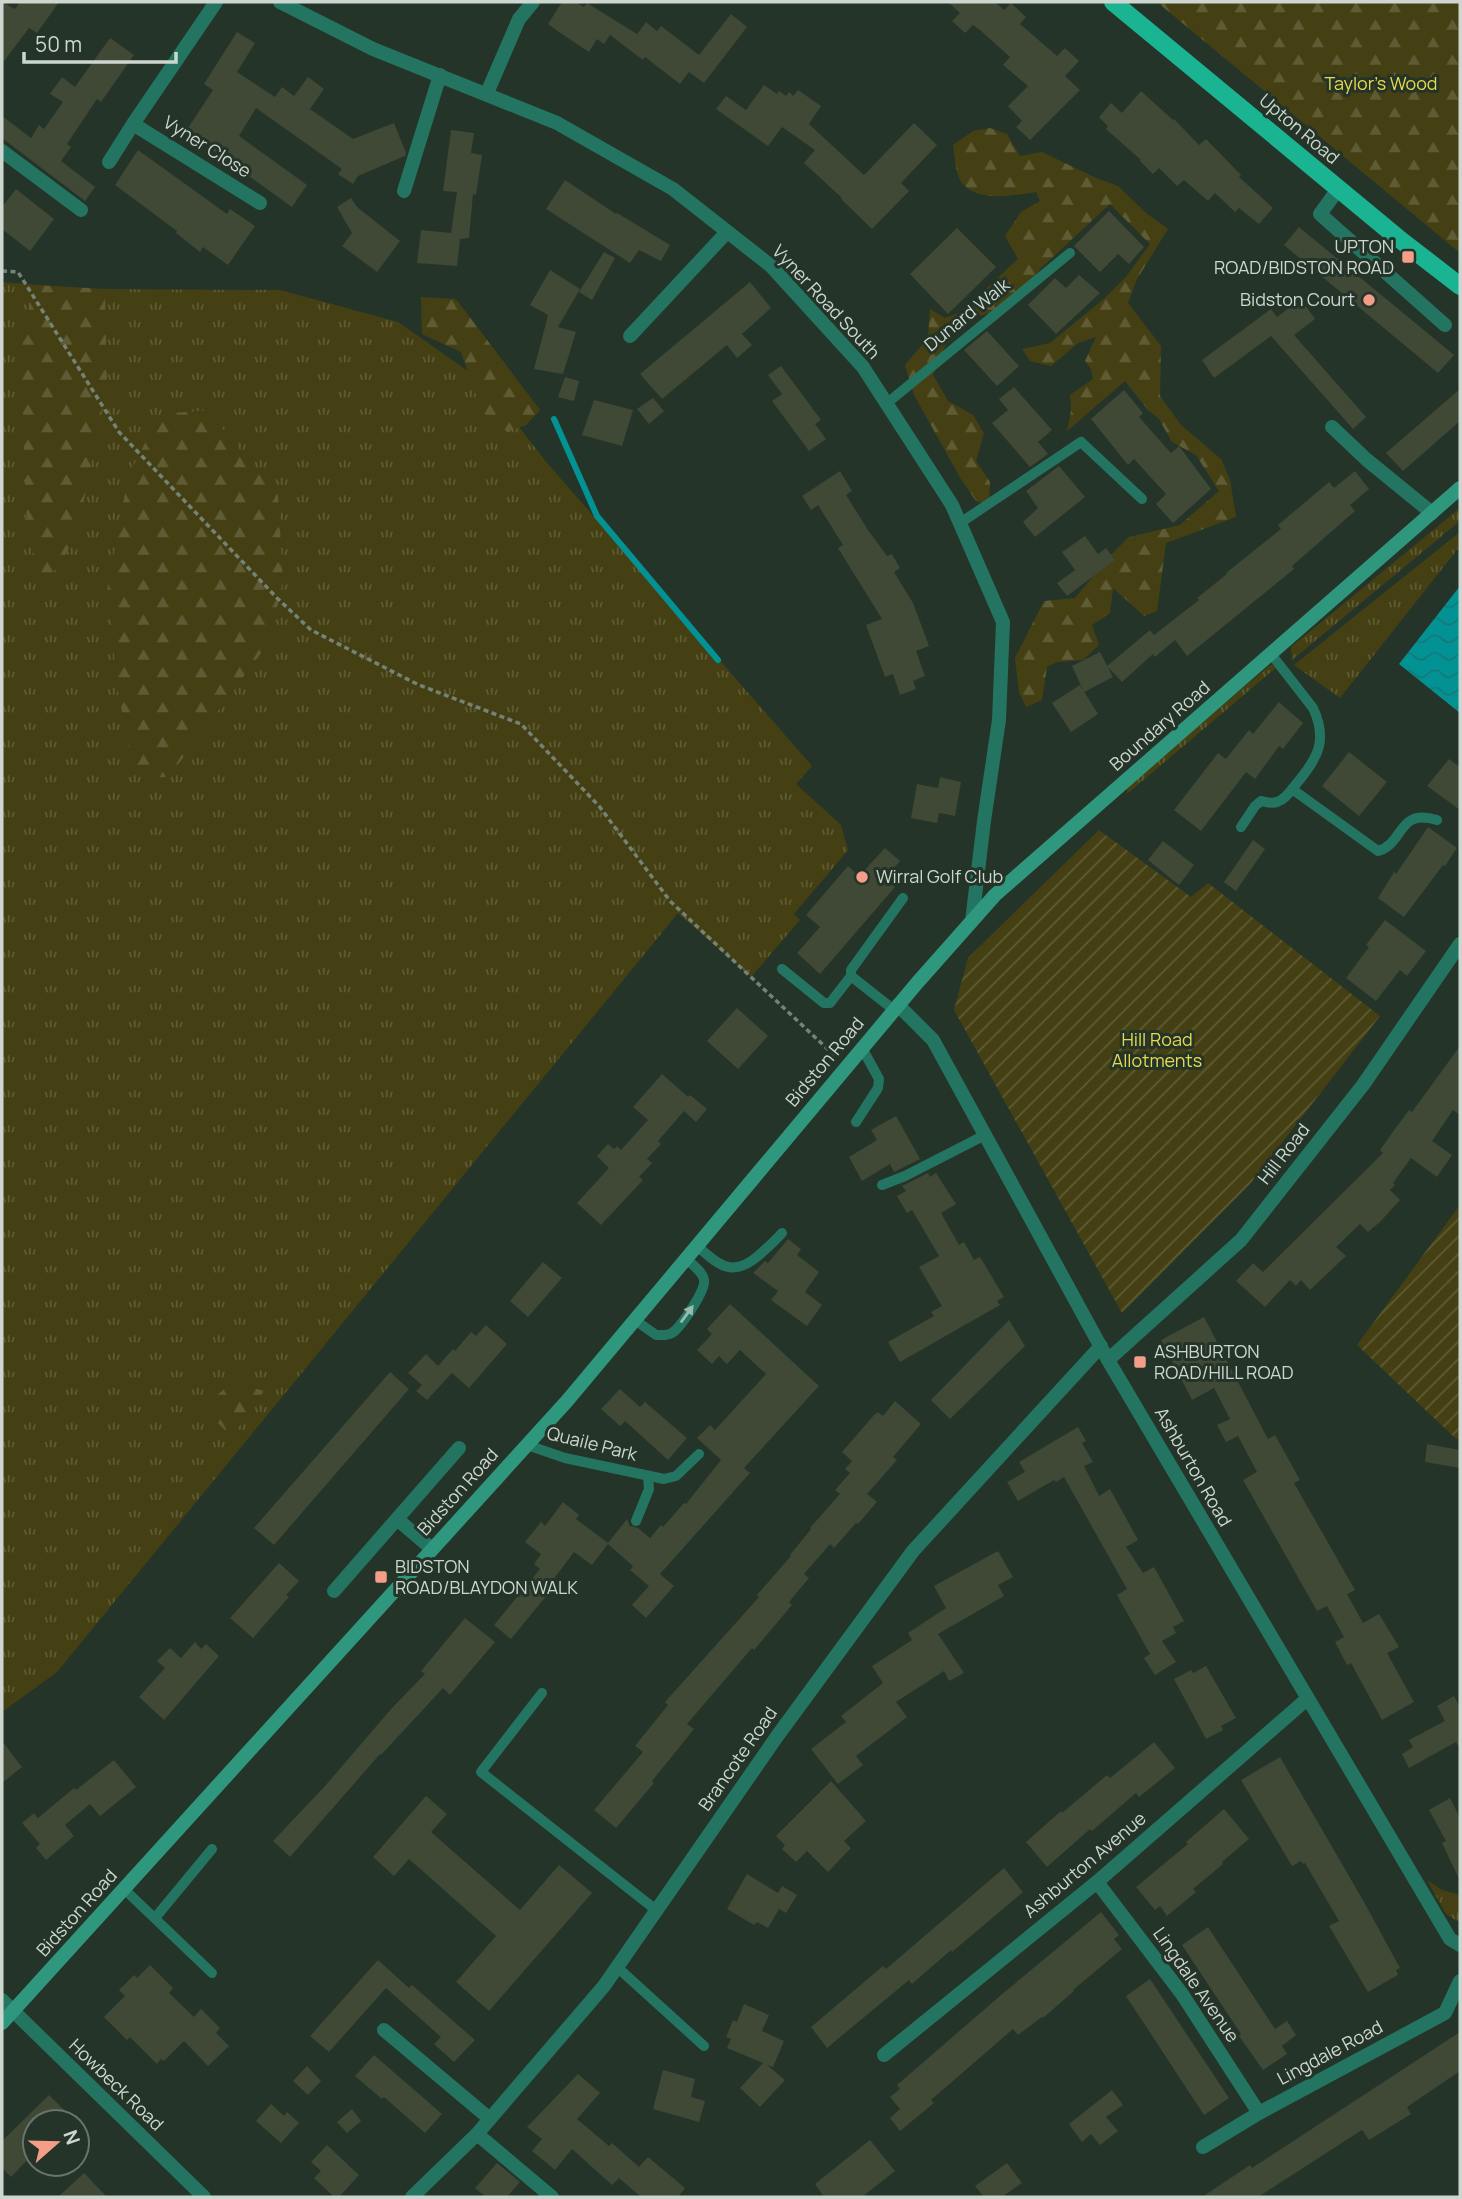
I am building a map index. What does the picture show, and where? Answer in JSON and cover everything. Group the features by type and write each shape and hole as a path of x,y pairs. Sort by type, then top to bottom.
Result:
{"main road":[{"name":"Upton Road","path":"1113,2 1460,286"},
{"name":"Boundary Road","path":"896,1008 995,895 1460,488"},
{"name":"Bidston Road","path":"2,2023 567,1401 896,1008"}],"street":[{"name":"Vyner Close","path":"109,162 216,2"},
{"name":"Vyner Road South","path":"280,2 373,49 558,123 673,189 771,266 863,367 952,505 1003,622 999,720 972,921"},
{"path":"487,93 519,19 533,2"},
{"path":"404,191 440,75"},
{"name":"Vyner Close","path":"133,124 260,203"},
{"path":"2,151 82,210"},
{"path":"1339,188 1320,214 1445,325"},
{"path":"630,336 727,232"},
{"path":"1332,426 1367,460 1432,513"},
{"name":"Hill Road","path":"1108,1360 1241,1240 1363,1085 1460,944"},
{"name":"Ashburton Road","path":"896,1008 933,1040 1108,1360 1450,1939 1460,1945"},
{"name":"Brancote Road","path":"412,2197 491,2119 604,1986 778,1735 913,1551 1101,1346"},
{"path":"334,1591 459,1448"},
{"path":"397,1518 432,1549"},
{"name":"Ashburton Avenue","path":"884,2055 1097,1882 1307,1699"},
{"name":"Lingdale Avenue","path":"1097,1882 1182,1994 1259,2113"},
{"name":"Lingdale Road","path":"1203,2147 1259,2113 1445,2013 1460,1981"},
{"name":"Howbeck Road","path":"2,2000 204,2197"},
{"path":"384,2030 491,2119"},
{"path":"477,2134 552,2197"}],"lane":[{"name":"Dunard Walk","path":"887,404 1070,253"},
{"path":"960,523 1081,442 1142,499"},
{"path":"1241,827 1255,806 1261,802 1280,801 1313,764 1319,751 1321,734 1318,718 1307,699 1271,654"},
{"path":"1292,789 1378,851 1387,846 1408,821 1420,817 1437,820"},
{"path":"782,969 824,1003 830,1003 902,898"},
{"path":"851,976 896,1008"},
{"path":"856,1122 878,1088 879,1079 862,1048"},
{"path":"882,1185 985,1135"},
{"path":"697,1245 716,1262 730,1268 739,1268 749,1263 782,1233"},
{"path":"635,1320 656,1335 671,1334 676,1329 694,1305 704,1285 701,1273 686,1259"},
{"name":"Quaile Park","path":"527,1445 565,1458 664,1479 676,1476 699,1454"},
{"name":"Quaile Park","path":"636,1521 649,1489 648,1476"},
{"path":"542,1693 481,1772 656,1910"},
{"path":"155,1918 212,1849"},
{"path":"124,1889 212,1973"},
{"path":"617,1967 704,2046"}],"path":[{"path":"2,271 18,272 119,432 277,598 312,631 419,685 520,724 599,806 670,901 846,1067"}],"green space":[{"name":"Taylor's Wood","path":"1157,2 1460,2 1460,253"},
{"path":"990,128 1007,134 1020,156 1042,152 1118,186 1146,213 1168,229 1137,279 1128,303 1161,346 1160,396 1181,425 1221,459 1230,480 1236,517 1166,543 1157,611 1144,616 1113,588 1110,613 1092,625 1099,645 1083,660 1057,662 1047,667 1042,700 1026,707 1019,692 1015,658 1044,601 1075,598 1129,537 1180,525 1219,491 1196,455 1172,442 1159,419 1148,410 1125,381 1067,431 1071,411 1070,395 1093,379 1091,369 1085,361 1096,337 1078,343 1051,366 1030,361 1022,349 1050,343 1105,298 1126,277 1150,244 1110,204 1041,268 1026,288 996,311 969,319 948,339 933,375 948,401 973,415 984,433 976,461 990,482 989,505 976,501 961,479 914,395 905,365 928,338 930,309 945,318 961,312 1018,259 1005,236 1021,212 1040,201 1036,192 1007,196 987,195 969,189 962,183 953,145 973,131"},
{"name":"Wirral Golf Club","path":"2,282 88,289 280,290 398,322 485,383 547,463 812,766 796,784 841,825 848,850 794,914 800,920 751,977 678,913 57,1672 2,1712"},
{"path":"34,285 105,289 107,388 78,529 60,567 51,573 42,573 34,562 26,512 21,350"},
{"path":"421,297 456,299 540,410 526,425 507,432 482,412 461,352 422,334"},
{"path":"207,410 278,495 283,580 270,641 167,777 149,778 133,766 118,692 107,591 128,477 153,427 174,413"},
{"path":"1460,508 1460,521 1292,660 1291,647"},
{"path":"1460,532 1460,546 1340,698 1294,665"},
{"path":"1270,665 1278,666 1127,794 1127,786"},
{"name":"Hill Road Allotments","path":"1099,830 1191,897 1208,883 1380,1016 1250,1184 1122,1313 954,1010 968,958"},
{"path":"1460,1205 1460,1440 1357,1345"},
{"path":"233,1382 264,1391 232,1437 214,1419 210,1401"},
{"path":"1427,1880 1460,1897 1460,1923 1446,1914"}],"water":[{"path":"1460,586 1460,713 1399,664"}],"building":[{"path":"2,2 15,9 20,2 59,2 37,33 29,28 2,64"},
{"path":"562,2 575,2 584,7 587,3 637,34 646,22 657,31 661,26 699,55 731,14 747,27 704,83 689,72 680,84 610,35 604,44 597,39 589,52 559,32 548,24"},
{"path":"948,2 995,2 1004,10 1011,3 1026,17 1020,24 1057,56 1065,48 1079,61 1065,76 1080,90 1030,140 1016,127 1022,121 1008,106 1028,86 1003,65 1010,57 980,30 973,25 965,33 952,21 960,13"},
{"path":"237,32 255,43 237,72 275,97 282,87 294,96 308,77 324,89 310,109 353,139 394,123 405,156 358,176 353,184 338,174 342,169 256,108 239,136 307,185 292,207 186,131 213,90 204,84"},
{"path":"110,38 134,55 101,102 97,99 67,144 71,147 61,161 95,187 85,201 2,138 2,116 31,138 39,125 44,129 63,102 50,94 62,77 75,87"},
{"path":"764,85 777,94 779,91 786,96 789,92 793,96 798,90 821,106 809,124 864,175 914,123 937,145 901,183 909,191 872,229 804,163 815,150 782,127 768,146 716,109 726,96 746,110"},
{"path":"1141,91 1199,145 1206,139 1241,175 1239,177 1273,208 1259,224 1239,208 1235,212 1215,193 1208,201 1184,180 1177,186 1159,168 1153,174 1106,129 1108,126 1099,117 1111,103 1122,113"},
{"path":"451,130 474,133 471,153 482,155 476,195 473,194 469,238 460,239 457,266 417,263 421,230 451,233 457,192 443,191"},
{"path":"138,150 227,214 230,209 255,226 228,265 203,247 200,252 176,233 177,231 115,185"},
{"path":"565,180 670,245 661,261 639,250 630,263 546,209"},
{"path":"16,189 54,219 30,251 2,229 2,207"},
{"path":"351,198 357,207 400,241 377,272 342,246 352,233 337,207"},
{"path":"1109,211 1144,247 1129,264 1118,254 1100,272 1074,246"},
{"name":"Bidston Court","path":"1299,227 1454,355 1438,373 1284,245"},
{"path":"957,228 996,267 948,314 910,274"},
{"path":"604,252 615,258 592,300 579,292"},
{"path":"550,270 580,289 558,327 576,332 563,374 534,369 548,315 530,305"},
{"path":"1079,275 1100,293 1056,334 1028,305 1055,278 1066,288"},
{"path":"750,282 771,308 742,334 752,345 737,358 727,345 662,399 640,374"},
{"path":"1301,299 1315,319 1294,335 1366,417 1353,429 1271,336 1214,378 1202,360 1271,309 1277,317"},
{"path":"987,331 1019,366 997,386 964,350"},
{"path":"781,366 821,420 815,424 826,439 809,451 772,401 782,394 768,375"},
{"path":"565,377 579,381 574,401 558,397"},
{"path":"1014,387 1052,430 1038,442 1048,454 1030,467 992,423 1008,410 999,399"},
{"path":"1460,389 1460,421 1403,471 1386,453"},
{"path":"1124,390 1143,413 1139,417 1171,453 1179,446 1211,489 1173,523 1156,504 1166,494 1134,459 1128,465 1091,419"},
{"path":"653,398 664,411 649,424 637,409"},
{"path":"594,400 633,410 622,446 582,435"},
{"path":"1059,466 1085,497 1035,537 1023,522 1038,508 1026,491"},
{"path":"840,471 852,491 846,495 887,556 892,554 900,568 894,572 913,603 929,646 916,651 925,676 913,681 916,689 900,695 893,674 885,677 866,625 882,619 838,548 843,545 818,505 811,510 802,496"},
{"path":"1355,471 1369,489 1350,505 1355,511 1292,566 1294,569 1187,656 1175,640 1155,657 1153,654 1122,682 1107,666 1150,630 1154,635 1199,600 1197,598 1281,529 1278,525 1329,482 1334,488"},
{"path":"1085,536 1098,554 1106,548 1115,560 1067,596 1057,583 1075,570 1062,552"},
{"path":"1100,652 1113,677 1084,692 1072,666"},
{"path":"1080,685 1098,714 1071,732 1052,703"},
{"path":"1279,702 1303,723 1283,749 1279,746 1255,779 1246,772 1201,831 1174,810 1218,753 1226,759 1249,730 1253,734"},
{"path":"1349,752 1387,782 1359,816 1322,786"},
{"path":"1449,759 1460,767 1460,810 1427,786"},
{"path":"940,777 961,782 955,816 939,813 937,823 911,818 917,784 938,788"},
{"path":"1428,827 1457,848 1404,917 1378,898"},
{"path":"1253,840 1265,849 1236,891 1224,882"},
{"path":"1163,841 1194,865 1179,885 1148,860"},
{"name":"Wirral Golf Club","path":"885,848 900,861 885,878 895,887 820,974 797,953 820,927 806,915 848,866 859,876"},
{"path":"1385,920 1426,951 1407,976 1400,970 1376,1001 1346,978"},
{"path":"737,1008 768,1036 738,1069 707,1041"},
{"path":"1460,1046 1460,1115 1453,1110 1432,1141 1452,1155 1437,1177 1411,1158 1390,1190 1400,1200 1380,1222 1368,1232 1360,1224 1336,1247 1346,1256 1310,1290 1301,1280 1296,1286 1290,1280 1265,1307 1236,1281 1253,1263 1263,1272 1383,1153 1380,1150 1395,1129 1409,1110 1412,1112"},
{"path":"662,1074 688,1097 690,1095 707,1109 696,1122 684,1111 658,1141 661,1144 647,1159 652,1163 639,1177 643,1180 601,1225 577,1203 609,1168 597,1156 608,1144 621,1150 648,1120 633,1107"},
{"path":"896,1116 920,1159 894,1172 890,1164 862,1181 849,1157 877,1140 871,1130"},
{"path":"928,1173 930,1177 936,1173 956,1204 941,1213 959,1245 964,1242 974,1260 980,1257 1004,1297 997,1301 1000,1305 900,1362 888,1342 934,1316 931,1312 942,1306 919,1267 939,1256 912,1210 907,1213 897,1196 906,1191 902,1186"},
{"path":"788,1239 801,1249 797,1255 819,1272 805,1292 822,1305 807,1326 771,1300 778,1291 753,1273 765,1261 768,1263"},
{"path":"543,1262 562,1278 528,1317 510,1301"},
{"path":"730,1304 819,1386 744,1468 750,1473 660,1574 674,1586 646,1618 632,1605 649,1586 630,1570 633,1566 608,1544 592,1565 574,1552 544,1592 547,1595 511,1639 494,1625 540,1569 534,1564 541,1554 525,1542 541,1522 545,1526 563,1502 579,1515 576,1519 608,1543 627,1519 630,1526 638,1528 650,1538 684,1503 686,1504 721,1460 697,1438 710,1425 715,1430 766,1374 740,1350 727,1364 719,1356 712,1364 697,1350 712,1334 707,1329"},
{"path":"1204,1317 1268,1439 1275,1435 1300,1480 1294,1483 1355,1590 1347,1594 1363,1623 1379,1614 1399,1647 1387,1653 1414,1702 1382,1720 1351,1663 1347,1665 1335,1642 1344,1637 1327,1606 1317,1611 1243,1480 1257,1472 1238,1436 1226,1442 1217,1425 1230,1419 1214,1388 1192,1400 1161,1340"},
{"path":"1009,1320 1025,1346 950,1419 931,1400"},
{"path":"486,1325 507,1344 469,1388 452,1373 427,1400 416,1391 422,1385 408,1373 426,1354 438,1366 471,1332 476,1336"},
{"path":"390,1372 409,1389 274,1545 254,1528"},
{"path":"620,1389 640,1407 645,1402 687,1438 668,1460 625,1421 620,1426 601,1409"},
{"path":"895,1401 921,1424 893,1457 897,1460 867,1494 877,1502 834,1548 830,1544 804,1574 809,1578 789,1602 792,1605 687,1724 694,1729 616,1828 594,1810 643,1752 635,1746 668,1705 665,1702 759,1597 757,1595 840,1494 835,1490 850,1473 845,1469 852,1461 842,1452 874,1415 878,1412 883,1416"},
{"path":"1078,1427 1086,1441 1082,1443 1093,1462 1084,1466 1099,1496 1110,1489 1138,1540 1126,1547 1143,1573 1154,1567 1184,1621 1173,1627 1176,1633 1162,1641 1176,1662 1155,1675 1144,1658 1150,1654 1117,1595 1127,1589 1064,1477 1018,1501 1007,1482 1025,1472 1019,1462"},
{"path":"1427,1444 1460,1450 1460,1468 1425,1462"},
{"path":"998,1551 1013,1577 998,1585 1004,1596 938,1634 964,1673 949,1681 944,1671 896,1702 907,1717 856,1756 863,1765 838,1784 811,1749 846,1722 841,1716 883,1683 872,1666 912,1640 908,1633 946,1608 934,1586"},
{"path":"279,1563 299,1581 286,1595 289,1597 253,1638 230,1618"},
{"path":"465,1618 495,1642 450,1695 443,1688 380,1754 290,1857 273,1841 425,1674 421,1671"},
{"path":"195,1642 201,1649 206,1644 219,1656 164,1720 139,1697 165,1668 157,1661 170,1648 181,1658"},
{"path":"1206,1666 1236,1718 1221,1726 1223,1730 1206,1739 1174,1679"},
{"path":"1454,1696 1460,1707 1460,1749 1456,1742 1409,1768 1402,1754 1413,1747 1409,1740 1445,1721 1437,1706"},
{"path":"2,1741 22,1767 2,1783"},
{"path":"1154,1742 1175,1768 1139,1797 1136,1793 1047,1867 1026,1842 1107,1775 1110,1778"},
{"path":"1280,1757 1400,1968 1396,1970 1398,1975 1368,1992 1329,1926 1339,1921 1305,1863 1301,1861 1292,1866 1241,1780"},
{"path":"114,1760 136,1787 100,1816 90,1804 65,1825 74,1836 46,1860 36,1848 40,1844 22,1823 34,1813 38,1818"},
{"path":"831,1781 866,1821 844,1841 851,1848 828,1872 807,1851 796,1862 782,1849 785,1845 776,1836"},
{"path":"426,1796 447,1814 431,1832 520,1910 559,1865 592,1893 489,2011 456,1982 496,1936 409,1859 394,1876 373,1857"},
{"path":"1450,1798 1460,1818 1460,1881 1442,1843 1446,1841 1429,1810"},
{"path":"1224,1809 1249,1839 1193,1889 1196,1892 1167,1916 1160,1906 1155,1910 1136,1887 1188,1844 1186,1842"},
{"path":"1004,1868 1023,1892 912,1984 909,1980 827,2048 811,2027 883,1966 886,1969"},
{"path":"747,1874 778,1893 782,1886 797,1895 786,1913 779,1909 768,1928 757,1922 754,1925 727,1909"},
{"path":"1101,1912 1119,1935 1114,1939 1122,1949 1043,2018 1018,2035 1013,2029 931,2100 934,2103 900,2131 890,2118 900,2109 890,2097 900,2089 897,2085"},
{"path":"1208,1927 1275,2029 1287,2021 1296,2035 1282,2046 1287,2054 1263,2070 1182,1945"},
{"path":"378,1960 409,1988 412,1985 475,2040 454,2062 434,2044 441,2037 386,1988 329,2052 310,2036"},
{"path":"150,1965 173,1988 169,1993 194,2017 201,2009 220,2028 216,2033 229,2046 208,2066 184,2041 164,2061 161,2059 157,2064 130,2037 127,2040 104,2017 125,1996 119,1990 134,1975 137,1978"},
{"path":"1150,1979 1229,2098 1204,2115 1126,1996"},
{"path":"744,2004 769,2015 762,2031 784,2041 773,2067 767,2065 785,2080 760,2107 740,2088 763,2063 727,2048 731,2039 726,2037 733,2020 737,2022"},
{"path":"1460,2032 1460,2071 1407,2107 1411,2114 1369,2140 1362,2130 1258,2197 1202,2197 1250,2165 1252,2168"},
{"path":"374,2055 442,2114 425,2133 355,2076"},
{"path":"307,2066 321,2081 308,2095 293,2081"},
{"path":"663,2070 695,2079 691,2097 705,2101 699,2122 653,2109"},
{"path":"578,2074 600,2093 577,2119 609,2146 612,2143 639,2167 648,2157 685,2188 678,2197 641,2197 619,2178 612,2185 572,2149 555,2170 532,2151 542,2139 527,2127"},
{"path":"1112,2090 1123,2105 1106,2117 1118,2131 1100,2145 1091,2134 1082,2142 1069,2124"},
{"path":"49,2095 62,2108 36,2108"},
{"path":"271,2104 284,2116 287,2112 299,2123 281,2143 256,2121"},
{"path":"352,2109 361,2121 347,2133 337,2122"},
{"path":"21,2122 21,2167 11,2177 2,2168 2,2141"},
{"path":"870,2140 895,2171 862,2197 824,2197 815,2184"},
{"path":"327,2145 359,2175 339,2197 334,2197 314,2178 321,2171 311,2162"},
{"path":"497,2163 520,2182 507,2197 486,2197 475,2188"},
{"path":"1007,2163 1022,2183 1002,2197 984,2197 975,2186"},
{"path":"79,2178 89,2178 107,2197 58,2197"}],"waterway":[{"path":"554,419 597,516 718,660"}],"place":[{"name":"UPTON ROAD/BIDSTON ROAD","path":"1408,257"},
{"name":"Bidston Court","path":"1369,300"},
{"name":"Wirral Golf Club","path":"862,877"},
{"name":"ASHBURTON ROAD/HILL ROAD","path":"1140,1362"},
{"name":"BIDSTON ROAD/BLAYDON WALK","path":"381,1577"}]}
